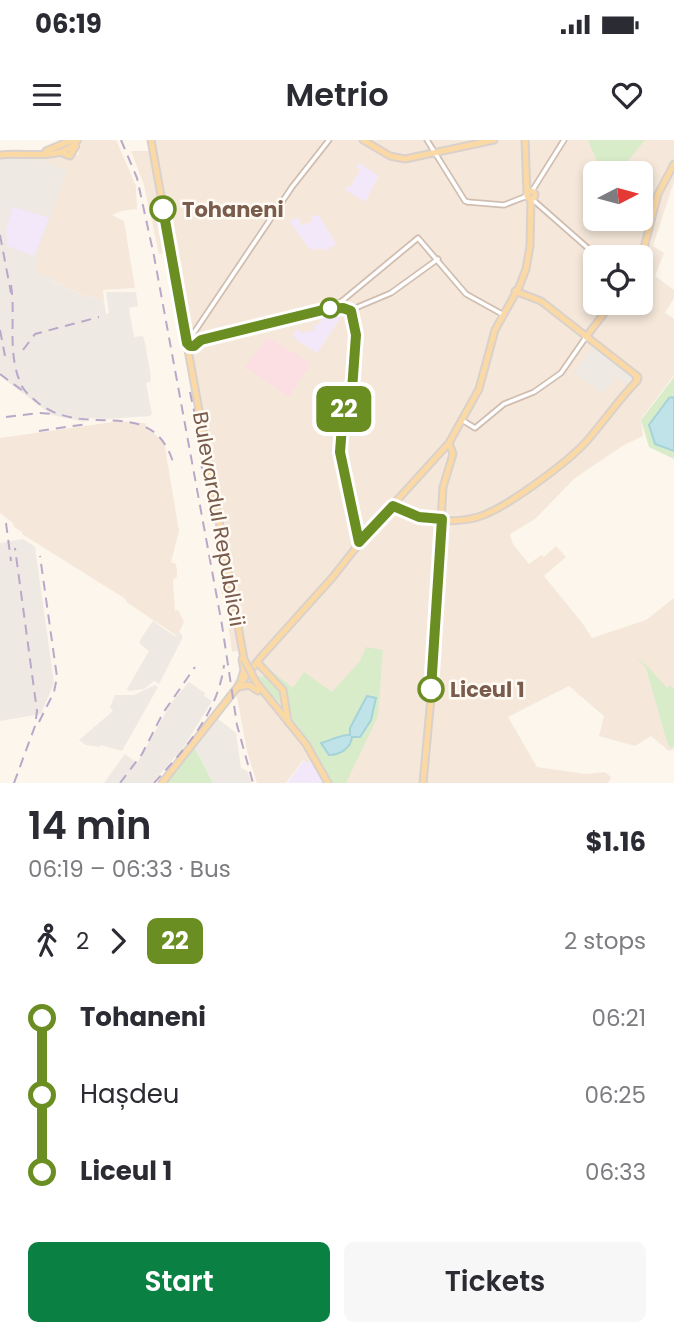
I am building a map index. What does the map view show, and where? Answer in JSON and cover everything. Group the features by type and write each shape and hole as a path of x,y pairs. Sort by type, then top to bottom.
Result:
{"main road":[{"path":"0,154 62,153 78,140"},
{"path":"151,140 192,340"},
{"path":"363,140 381,150 408,159 430,148 480,140"},
{"path":"430,148 443,152 494,140"},
{"path":"162,783 259,660 449,443 462,421 479,389 492,337 502,314 519,287 528,259 527,142"},
{"path":"62,153 70,145"},
{"path":"0,154 45,151 70,145"},
{"path":"645,245 662,187 674,164"},
{"path":"662,187 674,170"},
{"path":"393,506 419,517 442,519 483,515 551,472 583,446 635,378 587,335 541,301 515,290"},
{"path":"587,335 603,315"},
{"name":"Bulevardul Republicii","path":"192,340 189,354 244,659 256,682 277,706"},
{"path":"422,783 431,698 443,486 453,454 449,443"},
{"path":"237,687 244,668 239,633"},
{"path":"259,660 267,674 280,686 287,718"},
{"path":"244,679 267,674"},
{"path":"237,687 254,687 272,707 277,706"},
{"path":"277,706 284,695"},
{"path":"277,706 306,744 328,783"}],"street":[{"path":"192,340 292,187 329,140"},
{"path":"430,148 467,202 504,205 529,195 564,140"},
{"path":"440,160 443,152"},
{"path":"529,195 585,245"},
{"path":"327,309 342,301 418,238 463,291 502,314"},
{"path":"192,340 327,309 349,309 391,293 438,260"},
{"path":"342,301 352,314 356,335 352,390 340,433 341,461 359,544"},
{"path":"462,421 475,428 504,404 534,392 561,373 587,335"}],"shaded area":[{"path":"83,140 116,140 136,186 137,209 112,215 124,221 135,288 103,290 104,301 80,294 34,272 32,157 28,155 78,155"},
{"path":"148,140 674,140 674,181 653,246 664,253 655,276 674,290 674,298 665,313 674,319 674,375 641,419 643,436 624,445 575,478 535,519 510,534 513,544 529,564 541,555 544,557 556,546 566,557 544,576 592,638 646,620 674,598 674,749 669,751 651,736 635,746 599,736 604,716 569,686 508,717 537,767 586,774 605,772 611,777 608,783 325,783 311,759 307,763 303,760 286,783 257,783 247,751 234,681 252,665 245,650 232,652 220,586 232,584 191,354 199,341 187,332 174,252 159,254 144,185 131,151 150,151"},
{"path":"28,155 67,170 35,259 39,262 34,272 45,277 50,276 52,281 80,294 104,301 106,314 109,313 106,292 136,292 138,306 129,308 134,337 143,336 145,343 151,377 150,382 146,383 152,414 150,416 85,418 85,422 52,415 0,376 0,158"},
{"path":"359,163 379,176 365,202 345,190 351,186 360,170 356,167"},
{"path":"13,207 49,218 34,256 8,246 6,230"},
{"path":"311,215 319,216 336,244 325,251 309,248 289,221 299,217 301,225 312,222"},
{"path":"336,310 341,317 317,353 295,339 294,333 298,329 302,333 315,330 311,321 315,326 322,321 319,316 322,315 321,312"},
{"path":"267,337 311,363 289,397 245,367"},
{"path":"594,346 632,376 628,385 616,377 603,394 574,373"},
{"path":"120,421 145,423 147,428 164,442 179,531 171,562 176,564 177,571 177,577 173,580 175,611 178,610 184,622 177,636 124,598 22,534 0,513 0,438"},
{"path":"23,539 35,547 54,683 41,714 0,721 0,543"},
{"path":"153,621 176,637 179,631 183,637 159,684 154,681 144,689 129,691 127,689 149,651 140,644 140,640"},
{"path":"189,682 212,701 183,748 152,783 104,783 125,754 137,763 172,702"},
{"path":"155,685 158,687 122,751 101,745 86,745 79,740 113,711 110,707 115,695 134,695"},
{"path":"217,718 236,733 241,768 247,771 252,783 213,783 194,747"},
{"path":"311,758 325,783 287,783 304,760 307,763"}],"green space":[{"path":"588,140 645,140 628,161 597,161"},
{"path":"674,377 674,459 649,447 641,420"},
{"path":"366,647 383,650 378,716 346,783 329,783 279,708 285,700 278,703 274,701 255,676 268,677 263,664 293,688 304,672 332,692 360,661"},
{"path":"635,656 667,688 674,688 674,746 671,748 646,668"},
{"path":"194,747 213,783 166,783"}],"water":[{"path":"672,397 674,451 655,444 649,425"},
{"path":"367,696 376,698 371,720 360,737 352,737 344,750 329,755 321,743 350,735 350,728"}],"railway":[{"path":"121,140 137,178 154,256 222,625 237,725 253,783"},
{"path":"0,235 11,293"},
{"path":"11,285 14,358 20,382 27,393 56,413 76,418 134,423 150,430 164,443 174,465"},
{"path":"23,350 35,334 99,317"},
{"path":"0,330 5,356"},
{"path":"0,374 23,391"},
{"path":"190,392 201,444 202,474"},
{"path":"6,417 55,414"},
{"path":"39,431 87,424"},
{"path":"6,523 11,561"},
{"path":"14,783 35,726 37,711 15,548"},
{"path":"39,722 54,692 57,677 40,556"},
{"path":"154,783 188,743 207,714 221,682 224,665"},
{"path":"120,783 142,754 163,713 195,667"}],"bus line":[{"name":"22","path":"163,209 187,343 190,346 201,340 327,309 343,308 351,311 356,335 352,390 343,413 340,452 359,544 393,506 419,517 442,519 431,689"}],"place":[{"name":"Tohaneni","path":"163,209"},
{"name":"Liceul 1","path":"431,689"}]}
